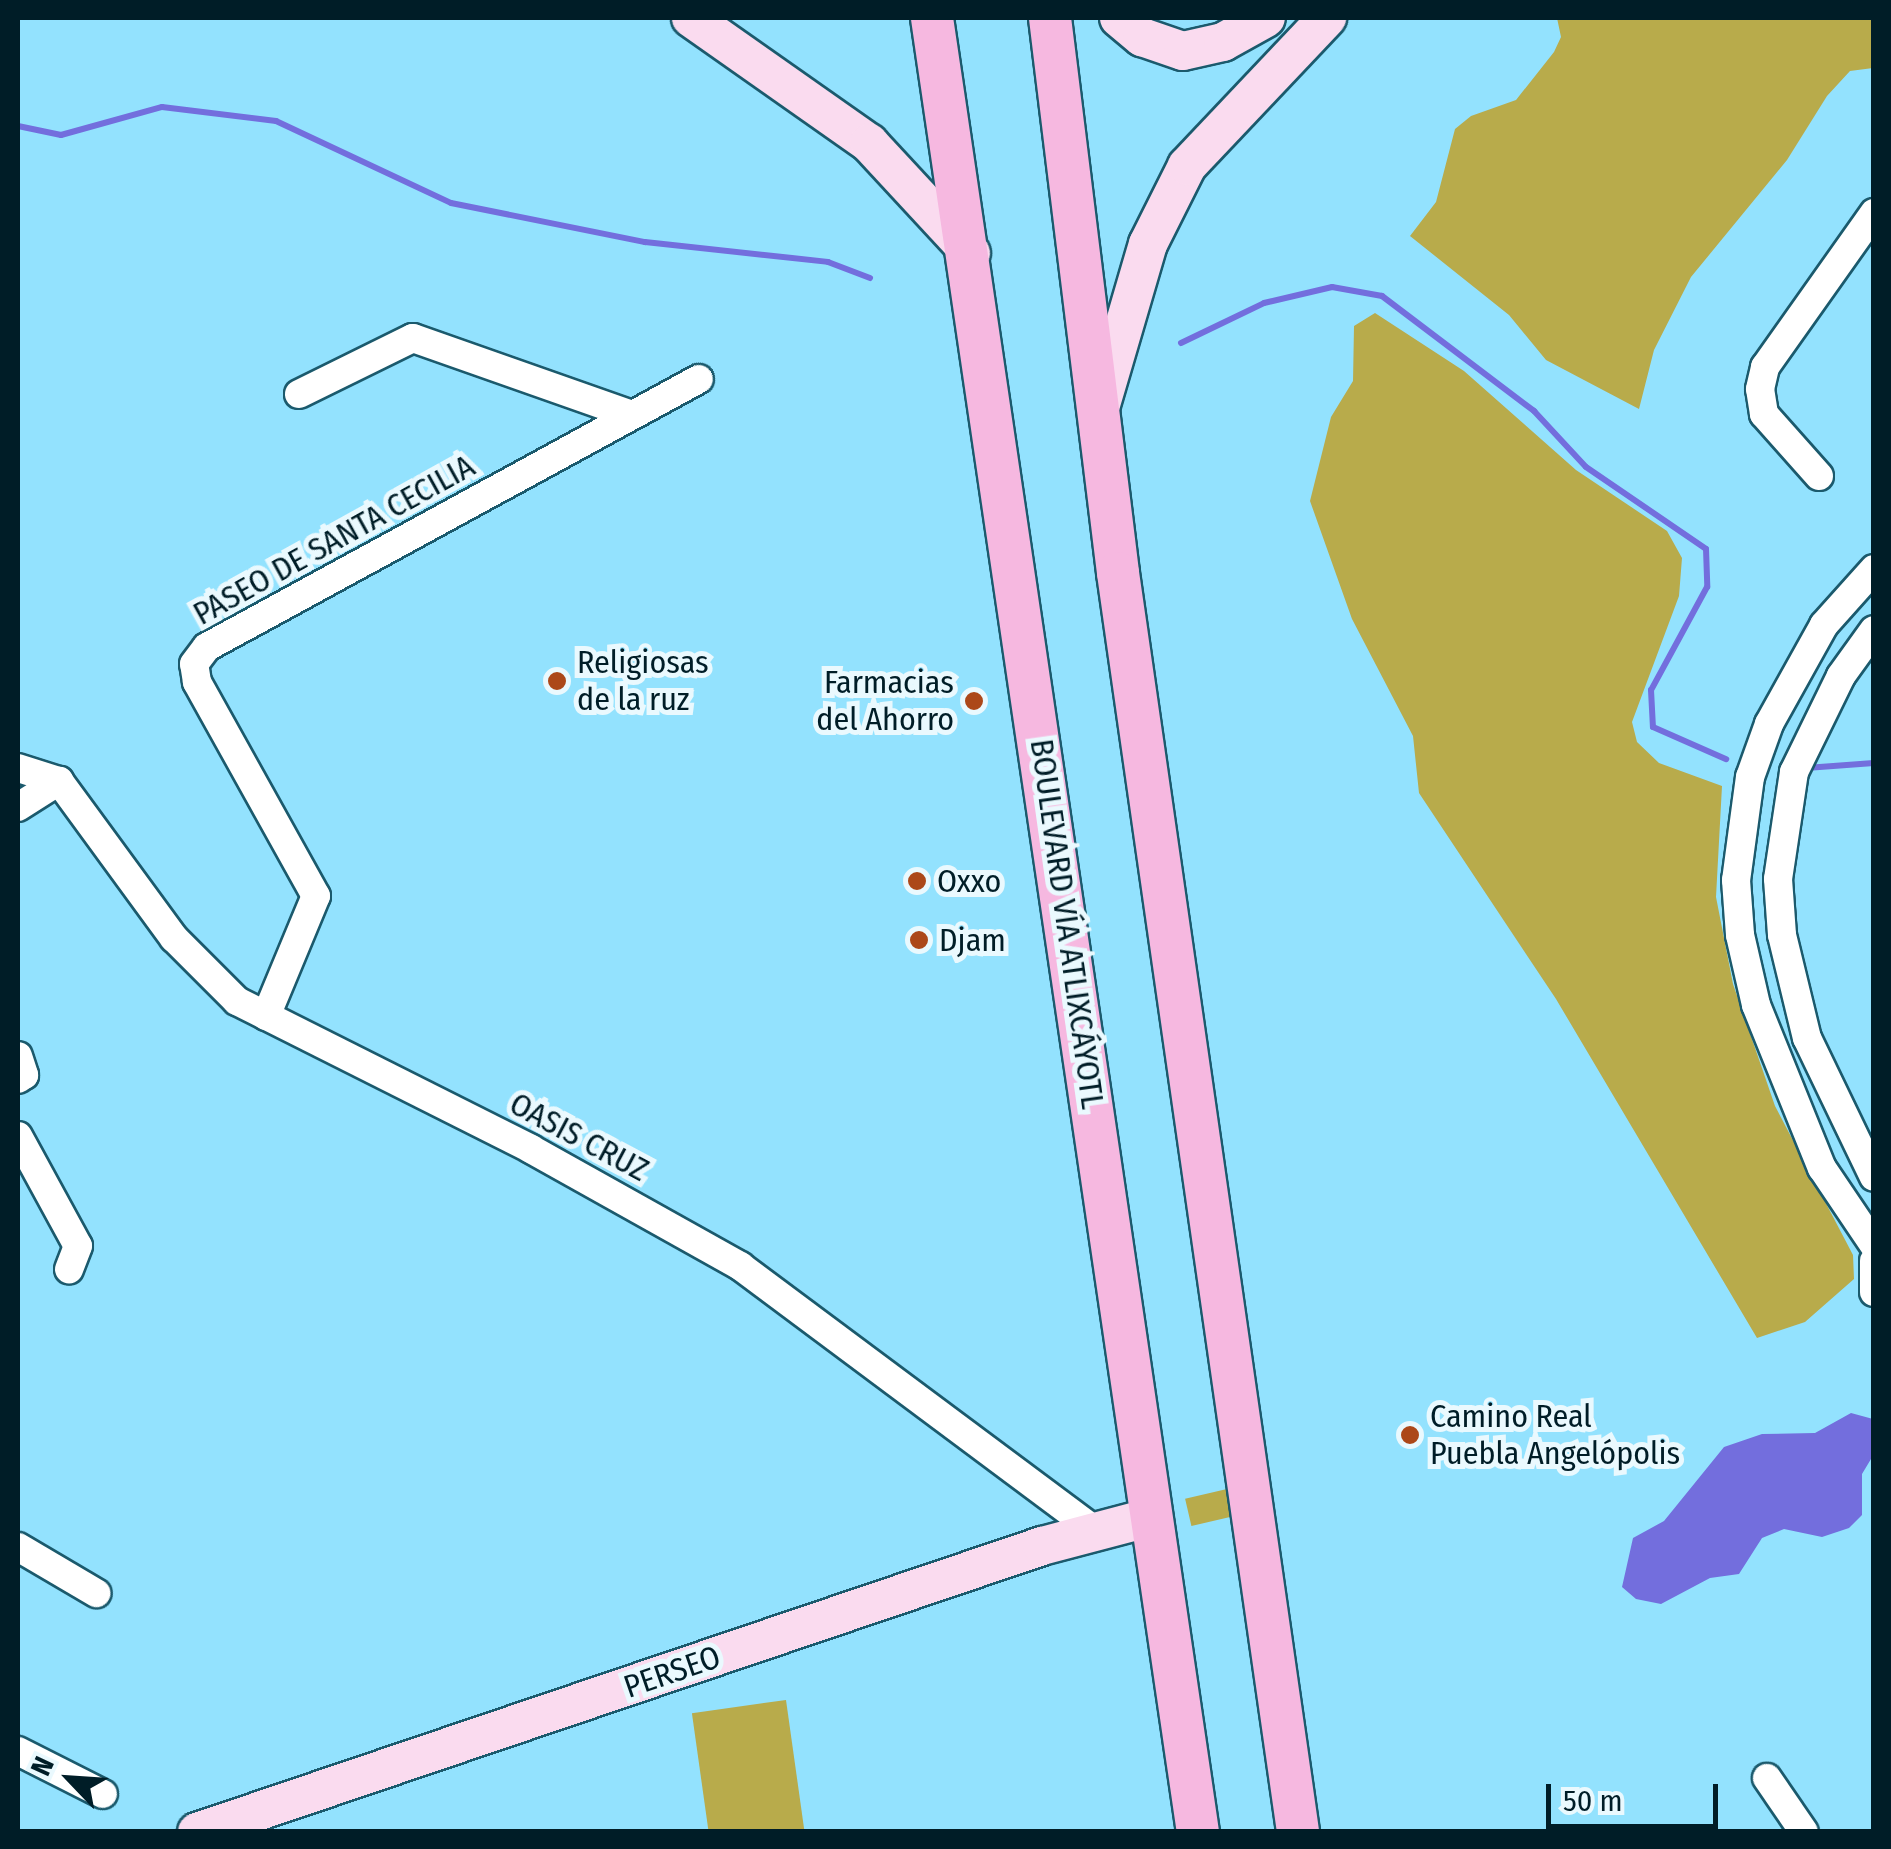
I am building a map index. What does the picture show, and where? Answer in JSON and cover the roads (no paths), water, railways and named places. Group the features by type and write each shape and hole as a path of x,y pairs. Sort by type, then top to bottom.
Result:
{"main road":[{"path":"691,18 869,142 972,254"},
{"name":"BOULEVARD VÍA ATLIXCÁYOTL","path":"932,18 972,254 1148,1518 1198,1832"},
{"path":"1050,18 1100,408 1298,1832"},
{"path":"1119,18 1142,37 1183,51 1223,42 1266,18"},
{"path":"1100,408 1148,244 1187,166 1327,18"},
{"name":"PERSEO","path":"197,1832 1042,1546 1148,1518"}],"street":[{"path":"1818,476 1764,414 1760,389 1765,367 1865,244 1874,213"},
{"path":"299,394 412,338 632,414"},
{"name":"PASEO DE SANTA CECILIA","path":"266,1016 316,896 197,682 194,664 207,647 699,379"},
{"path":"1874,569 1824,625 1769,724 1750,777 1736,880 1740,935 1756,1005 1822,1168 1874,1246"},
{"path":"1874,630 1826,704 1794,772 1778,879 1782,936 1807,1038 1874,1177"},
{"path":"18,768 59,781"},
{"path":"18,807 59,781"},
{"name":"OASIS CRUZ","path":"59,781 206,974 266,1016 530,1150 740,1266 1098,1533"},
{"path":"18,1056 24,1075 18,1079"},
{"path":"18,1136 78,1246 70,1270"},
{"path":"1874,1261 1874,1292"},
{"path":"18,1546 96,1593"},
{"path":"21,1755 103,1794"},
{"path":"1767,1778 1804,1832"}],"waterway":[{"path":"18,126 61,135 162,107 276,121 451,203 645,242 828,262 870,278"},
{"path":"1181,343 1264,303 1332,287 1382,296 1534,411 1586,467 1706,549 1707,587 1651,690 1653,727 1726,759"},
{"path":"1806,768 1874,763"}],"place":[{"name":"Religiosas de la ruz","path":"557,681"},
{"name":"Farmacias del Ahorro","path":"974,701"},
{"name":"Oxxo","path":"917,881"},
{"name":"Djam","path":"919,940"},
{"name":"Camino Real Puebla Angelópolis","path":"1410,1435"}]}
